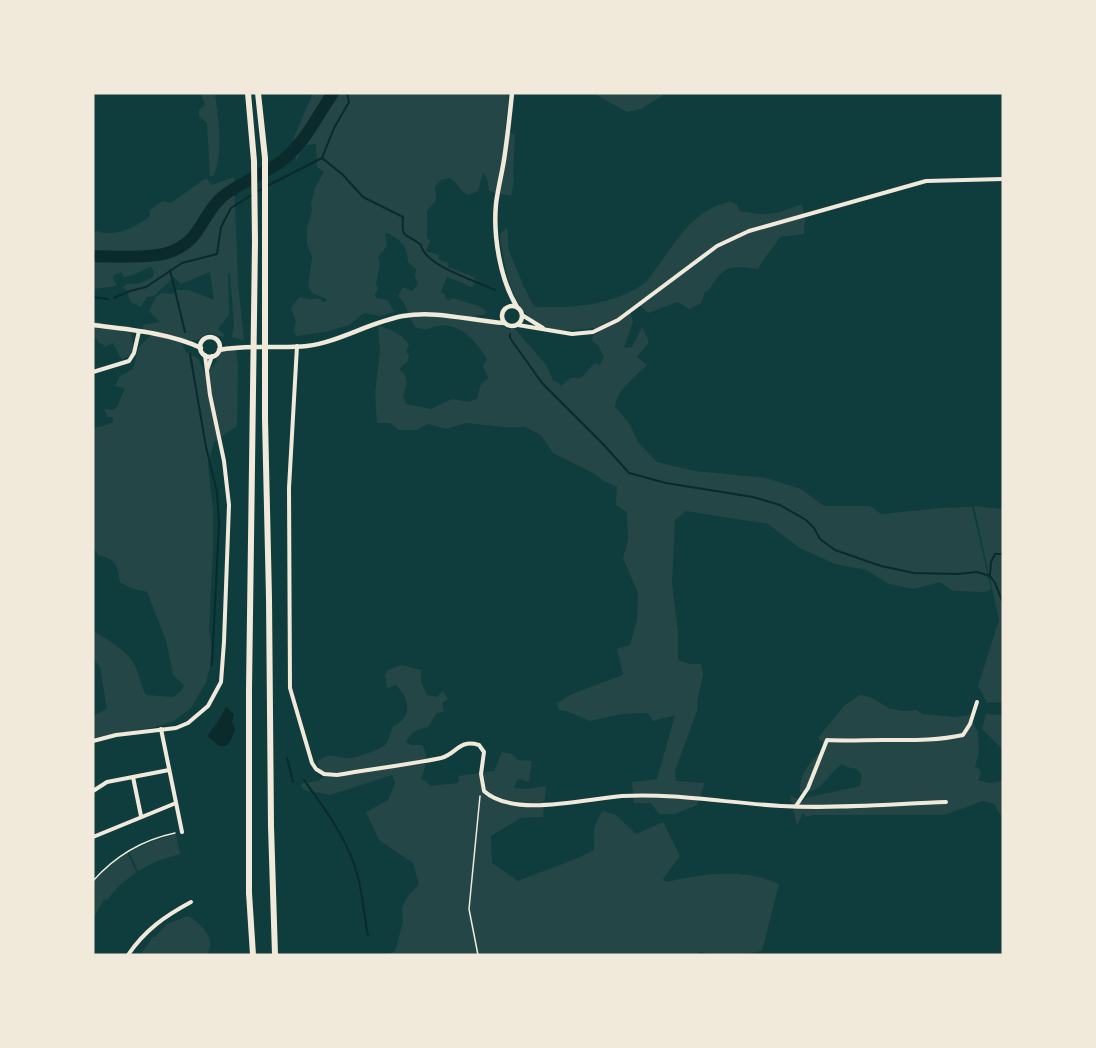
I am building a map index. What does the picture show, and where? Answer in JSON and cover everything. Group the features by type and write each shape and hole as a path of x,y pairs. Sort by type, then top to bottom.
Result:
{"highway":[{"path":"248,93 254,161 255,207 249,679 249,893 253,955"},
{"path":"258,93 265,158 266,205 265,362 271,837 275,955"}],"street":[{"path":"512,93 496,214 499,252 510,294 517,307 522,315 546,330"},
{"path":"207,371 212,356 219,350 233,347 297,346 329,340 373,323 404,316 430,314 584,334 606,327 618,320 717,246 760,227 926,181 1003,180"},
{"path":"490,321 502,314 508,307 510,294"},
{"path":"508,307 517,307"},
{"path":"502,314 504,322"},
{"path":"518,325 522,320 522,315"},
{"path":"93,325 139,331 191,343 201,348 205,355 224,461 229,504 222,675 215,696 199,716 182,726 116,735 93,741"},
{"path":"93,372 129,362 134,353 139,331"},
{"path":"191,343 212,337 233,347"},
{"path":"201,348 204,340"},
{"path":"219,342 219,350"},
{"path":"297,346 289,478 290,688 312,763 320,772 337,775 442,758 459,745 474,744 484,752 481,774 484,791 504,801 526,806 623,796 660,795 796,806 946,802"},
{"path":"205,355 212,356"},
{"path":"796,806 808,788 827,740 863,742 963,735 970,724 977,702"},
{"path":"161,729 182,832"},
{"path":"93,791 107,782 169,770"},
{"path":"133,777 141,816"},
{"path":"93,837 176,803"},
{"path":"128,955 153,926 191,902"}],"path":[{"path":"478,955 471,923 469,897 479,800 484,791"},
{"path":"93,881 104,869 131,849 155,838 182,832"}],"shaded area":[{"path":"201,93 215,93 218,113 219,156 214,175 210,177 207,123 199,116 199,110 205,105"},
{"path":"313,93 509,93 505,130 515,135 514,180 511,196 489,191 487,178 483,173 478,191 468,195 450,178 441,180 435,187 436,200 427,211 427,238 430,241 426,251 439,255 438,259 448,263 448,267 474,277 476,281 472,287 447,277 441,292 449,301 452,298 479,306 487,312 484,315 476,315 478,320 496,322 507,329 515,329 546,365 553,380 561,386 571,378 581,378 595,363 600,365 604,357 598,345 592,341 593,335 599,333 594,328 565,330 548,328 535,322 525,313 512,288 504,260 500,234 507,228 509,251 534,306 566,307 606,301 642,285 688,227 697,218 718,205 731,202 737,205 740,211 764,214 802,205 805,220 804,234 780,237 758,269 735,267 724,271 705,292 701,303 689,309 678,302 648,313 637,303 629,309 633,321 624,348 632,347 642,327 648,344 637,357 647,365 619,395 615,407 629,423 638,442 657,462 695,471 766,478 801,489 824,506 870,506 881,514 972,507 991,589 985,592 953,591 940,582 914,589 889,584 866,570 835,564 800,548 768,524 686,511 675,520 672,583 678,632 678,660 689,664 701,664 703,675 697,711 675,771 676,781 705,783 697,805 675,814 659,814 651,803 634,803 632,782 657,779 675,715 653,721 648,713 622,714 590,721 559,710 557,703 572,694 623,675 617,649 630,645 637,620 638,593 623,558 628,540 627,512 616,505 617,487 553,453 541,435 525,427 466,423 446,429 428,424 417,430 399,430 390,423 377,423 375,393 380,352 378,325 398,334 409,344 406,352 409,355 408,361 399,369 406,378 403,396 406,404 431,409 452,399 470,402 477,398 481,384 488,378 483,366 487,359 473,340 461,330 446,326 425,329 415,327 398,296 403,287 412,291 418,284 415,276 416,269 408,262 402,243 385,232 387,246 378,257 380,264 376,284 378,288 375,295 376,298 388,300 394,312 380,316 364,313 349,325 296,336 294,331 296,322 291,308 299,297 320,299 324,303 327,299 312,293 308,286 312,257 307,244 311,204 315,188 324,172 317,167 316,144 305,145 296,160 294,137"},
{"path":"593,93 666,93 641,109 627,112"},
{"path":"234,177 238,283 244,341 232,337 234,325 230,273 228,274 229,315 218,329 224,335 223,337 209,333 197,340 184,341 182,344 186,352 199,359 205,375 217,361 214,354 223,350 236,349 238,367 237,426 214,442 208,465 213,510 210,667 206,682 191,708 174,721 156,727 93,738 93,716 107,709 100,667 93,658 93,631 129,657 136,668 146,695 173,697 181,691 184,685 173,675 166,640 147,592 130,588 120,582 115,563 109,558 98,555 93,547 93,428 113,422 113,417 108,417 104,409 113,410 117,407 125,388 115,386 120,376 133,369 139,347 151,335 143,328 143,325 160,322 149,311 156,297 161,293 172,294 177,290 189,290 214,300 210,272 181,284 174,277 154,296 147,297 140,307 131,302 129,292 123,287 153,277 154,272 151,267 124,277 121,272 114,275 113,279 117,286 94,289 93,233 97,231 118,232 132,227 150,216 150,210 162,201 171,203 206,178 212,185"},
{"path":"93,320 101,323 103,329 111,325 130,326 132,354 123,359 113,343 104,347 99,343 93,337"},
{"path":"974,506 1003,509 1003,702 987,703 978,686 999,620"},
{"path":"402,665 421,670 421,682 427,695 437,697 443,691 448,699 442,703 444,711 436,714 428,727 415,732 406,742 411,745 422,745 426,753 421,778 431,786 458,783 459,776 494,771 502,752 512,754 518,760 532,761 529,782 518,779 514,788 528,789 546,786 543,817 521,818 491,836 492,863 518,881 585,855 594,850 595,825 603,811 616,815 636,834 663,822 680,856 663,879 667,882 709,874 737,874 779,884 762,951 731,954 700,952 695,955 386,955 395,951 403,922 402,907 419,884 413,863 379,840 366,812 388,800 395,783 392,775 330,795 304,790 301,786 303,783 318,781 324,777 317,762 326,756 352,758 385,745 393,726 404,718 407,708 404,696 396,685 387,688 385,675 388,670"},
{"path":"860,695 870,697 889,708 903,711 916,710 923,714 955,717 969,715 978,732 979,751 975,767 981,773 978,780 989,783 1003,781 1003,819 994,804 983,801 944,815 812,815 806,817 803,813 797,826 790,795 803,802 805,798 860,786 861,773 857,769 842,764 819,787 808,792 800,792 804,773 824,749 825,745 818,738 844,706"},
{"path":"226,707 234,714 232,722 235,730 226,746 219,746 207,736"},
{"path":"986,714 1003,715 1003,750 982,729"},
{"path":"176,834 180,854 157,861 138,871 129,852"},
{"path":"127,852 136,872 107,900 104,899 93,919 93,883"},
{"path":"188,916 202,927 209,938 210,944 206,955 140,955 153,937 167,924"}],"waterway":[{"path":"93,256 154,255 181,247 195,235 209,212 222,197 277,165 292,152 333,93"},
{"path":"114,298 146,287 182,263 217,254 221,227 231,208 263,188 322,158 334,128 349,102 347,93"},
{"path":"322,158 342,174 363,197 403,217 404,233 421,245 432,260 452,272 495,290"},
{"path":"170,270 185,332"},
{"path":"93,297 108,299"},
{"path":"510,334 510,338 542,383 629,473 666,483 753,497 780,505 806,520 820,539 835,550 881,566 914,573 977,572 990,576 1003,603"},
{"path":"190,354 206,447 217,492 219,523 212,665"},
{"path":"990,576 991,562 995,554 1003,554"},
{"path":"287,758 293,782"},
{"path":"304,780 336,826 349,851 360,884 368,936"}]}
